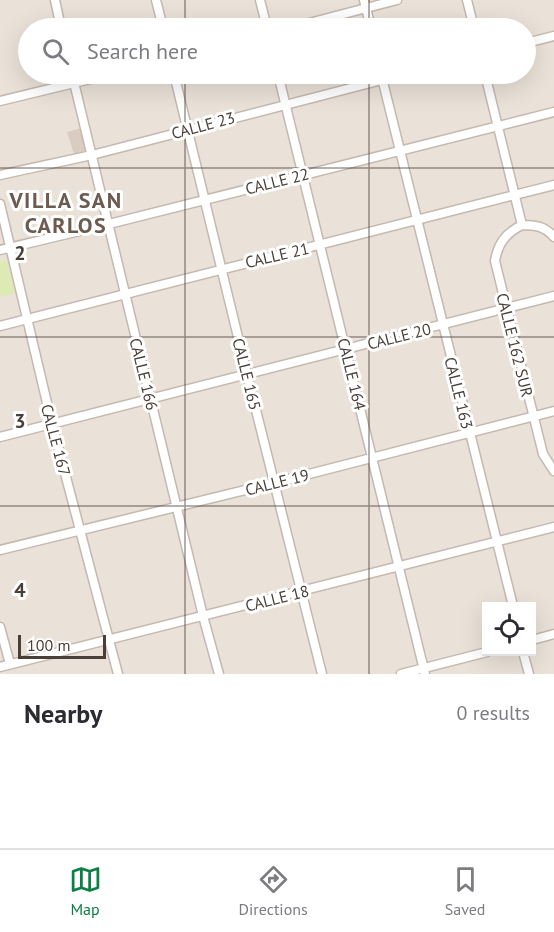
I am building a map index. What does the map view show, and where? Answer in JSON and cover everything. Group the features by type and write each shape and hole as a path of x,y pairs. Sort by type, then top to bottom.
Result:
{"street":[{"path":"55,0 59,18"},
{"path":"156,0 160,18"},
{"path":"260,0 264,18"},
{"path":"321,18 365,4 397,0"},
{"path":"466,0 471,18"},
{"path":"536,40 554,36"},
{"path":"0,101 54,84"},
{"name":"CALLE 166","path":"74,84 219,674"},
{"name":"CALLE 165","path":"177,84 322,674"},
{"name":"CALLE 164","path":"281,84 424,671"},
{"name":"CALLE 23","path":"0,175 92,155 355,84"},
{"name":"CALLE 163","path":"384,84 512,602"},
{"path":"487,84 522,225 535,225 554,237"},
{"name":"CALLE 22","path":"0,250 554,112"},
{"name":"CALLE 21","path":"0,326 554,185"},
{"name":"CALLE 167","path":"0,204 52,424 118,674"},
{"name":"CALLE 162 SUR","path":"522,225 503,238 495,261 543,454 554,471"},
{"name":"CALLE 20","path":"0,437 554,296"},
{"name":"CALLE 19","path":"0,550 554,411"},
{"name":"CALLE 18","path":"0,666 554,527"},
{"path":"0,627 10,664"},
{"path":"536,639 554,634"},
{"path":"401,674 424,671 482,653"},
{"path":"525,656 529,674"}],"shaded area":[{"path":"0,0 554,0 554,674 0,674"}],"green space":[{"path":"7,260 16,293 0,297 0,261"}],"building":[{"path":"82,128 89,150 74,154 67,132"}],"district":[{"name":"VILLA SAN CARLOS","path":"66,212"}]}
